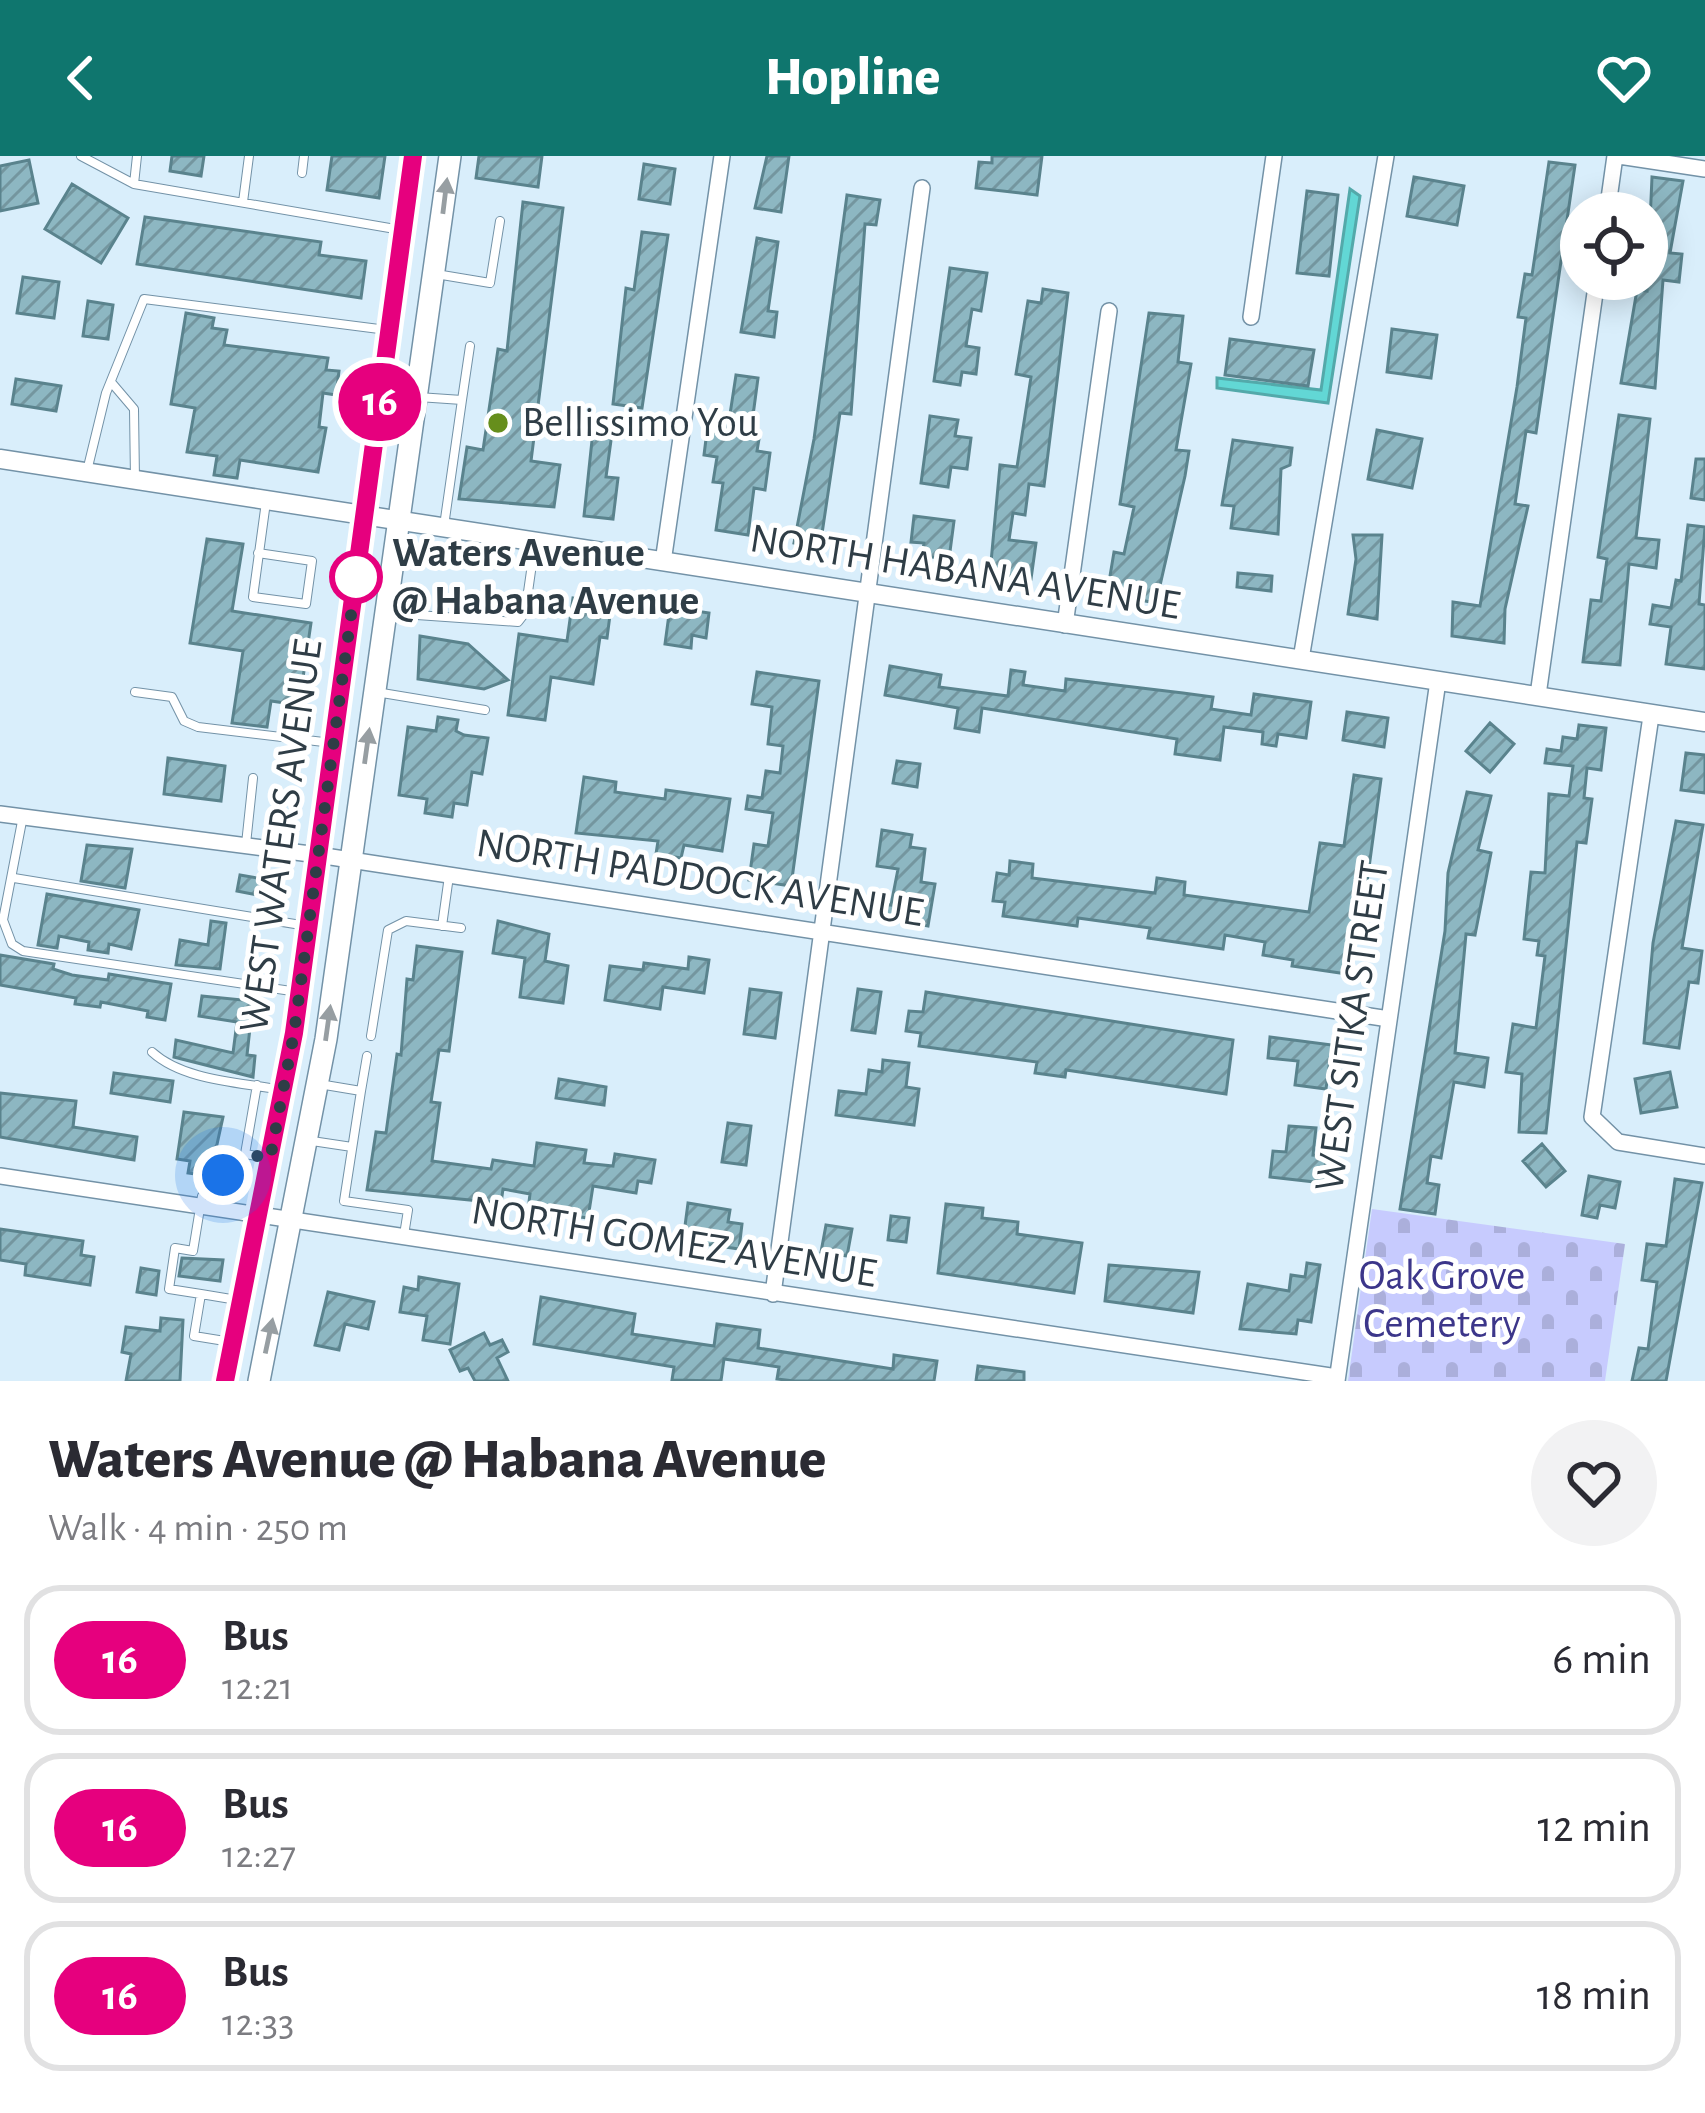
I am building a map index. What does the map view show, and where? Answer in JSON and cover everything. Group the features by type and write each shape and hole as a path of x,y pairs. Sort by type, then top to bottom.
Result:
{"main road":[{"name":"WEST WATERS AVENUE","path":"224,1381 299,992 413,156"},
{"name":"WEST WATERS AVENUE","path":"259,1381 318,1084 450,156"},
{"path":"403,230 440,237"}],"street":[{"path":"663,562 722,156"},
{"path":"1251,317 1274,156"},
{"path":"1301,659 1386,156"},
{"path":"1610,192 1617,156 1705,169"},
{"path":"773,1294 820,934 872,595 922,188"},
{"path":"1538,694 1594,300"},
{"path":"1065,625 1109,311"},
{"name":"NORTH HABANA AVENUE","path":"0,460 1705,722"},
{"name":"WEST SITKA STREET","path":"1337,1379 1438,680"},
{"path":"1651,716 1592,1117 1618,1142 1705,1156"},
{"name":"NORTH PADDOCK AVENUE","path":"0,814 318,855 1389,1019"},
{"name":"NORTH GOMEZ AVENUE","path":"0,1176 1337,1379"}],"lane":[{"path":"81,156 134,184 403,230"},
{"path":"134,184 137,156"},
{"path":"243,202 249,156"},
{"path":"302,173 304,156"},
{"path":"435,274 490,283 500,221"},
{"path":"87,473 111,382 139,303 153,297 389,330"},
{"path":"444,528 470,346"},
{"path":"111,382 134,409 136,480"},
{"path":"417,397 461,400"},
{"path":"259,553 312,561 306,604 253,597 266,500"},
{"path":"386,613 518,622 525,613 535,542"},
{"path":"135,692 172,698 184,721 198,727 334,744"},
{"path":"375,692 485,710"},
{"path":"246,845 253,778"},
{"path":"22,817 4,929 12,944 23,950 299,992"},
{"path":"442,926 449,876"},
{"path":"14,878 308,926"},
{"path":"371,1036 388,930 406,921 460,928"},
{"path":"152,1052 166,1064 283,1090"},
{"path":"367,1056 344,1201 408,1210 404,1238"},
{"path":"318,1084 361,1090"},
{"path":"241,1301 169,1289 175,1248 193,1251 202,1196 244,1154 256,1085"},
{"path":"308,1140 352,1148"},
{"path":"244,1154 270,1158"},
{"path":"201,1294 194,1336 232,1342"}],"green space":[{"name":"Oak Grove Cemetery","path":"1372,1209 1625,1244 1605,1381 1348,1381"}],"shaded area":[{"path":"1350,189 1360,196 1328,403 1217,388 1217,378 1321,390"}],"building":[{"path":"172,156 204,156 201,176 170,171"},
{"path":"332,156 385,156 379,198 327,190"},
{"path":"479,156 542,156 538,187 476,178"},
{"path":"767,156 789,156 781,212 755,208"},
{"path":"992,156 1042,156 1037,195 976,188 979,162 992,163"},
{"path":"29,160 38,203 0,211 0,166"},
{"path":"1549,162 1575,165 1571,192 1560,192 1560,268 1536,433 1526,431 1515,504 1528,506 1505,609 1504,643 1452,636 1453,602 1480,606 1517,387 1526,318 1518,317 1525,274 1532,275"},
{"path":"644,164 675,169 670,204 639,199"},
{"path":"1414,177 1464,186 1457,225 1407,216"},
{"path":"1652,177 1683,181 1670,253 1682,254 1679,282 1668,281 1668,192 1651,192"},
{"path":"72,184 128,218 101,263 45,229"},
{"path":"1307,191 1338,195 1329,276 1297,273"},
{"path":"847,195 880,200 876,225 865,224 851,414 840,413 820,547 794,543 814,439"},
{"path":"523,202 563,208 531,461 560,465 554,507 459,499 467,447 483,450 498,349 507,351"},
{"path":"145,217 321,242 319,255 366,261 361,298 137,264"},
{"path":"642,232 668,235 642,408 613,404 626,288 634,290"},
{"path":"757,238 778,242 768,311 777,312 774,337 741,332"},
{"path":"950,268 987,273 981,311 972,309 966,346 979,348 976,374 962,372 960,385 934,381"},
{"path":"23,277 59,282 54,318 17,313"},
{"path":"1043,289 1068,293 1044,486 1029,484 1025,515 1013,513 1009,540 1036,543 1031,579 990,573 1000,465 1017,467 1031,377 1016,374 1028,301 1041,303"},
{"path":"1635,300 1662,300 1655,388 1621,383"},
{"path":"88,301 113,305 108,339 83,336"},
{"path":"186,313 214,318 212,328 227,330 224,345 328,358 326,370 339,371 336,395 323,393 319,427 326,428 318,472 240,460 237,478 214,475 217,456 187,452 195,408 171,404"},
{"path":"1149,313 1183,316 1178,362 1191,364 1176,450 1189,451 1156,603 1107,594 1114,552 1124,554 1134,507 1120,504"},
{"path":"1392,329 1437,335 1431,378 1387,372"},
{"path":"1230,339 1314,350 1308,386 1225,375"},
{"path":"736,375 758,378 750,438 759,439 757,451 770,453 765,490 754,488 748,535 716,530 723,483 713,482 717,457 704,455 707,431 727,434"},
{"path":"16,379 61,386 56,411 12,404"},
{"path":"1619,415 1650,419 1636,538 1659,540 1656,568 1629,564 1620,665 1583,662 1591,600 1601,601 1607,559 1598,557"},
{"path":"930,416 958,420 955,436 971,438 967,469 951,467 948,487 921,483"},
{"path":"1377,430 1422,439 1412,488 1368,479"},
{"path":"593,431 612,433 606,477 618,478 613,519 584,516"},
{"path":"1233,440 1292,448 1290,465 1281,469 1278,534 1231,528 1234,506 1222,505"},
{"path":"1696,459 1705,459 1705,500 1691,498"},
{"path":"914,516 954,521 949,559 922,556 924,543 911,542"},
{"path":"1688,525 1705,527 1699,604 1705,605 1705,669 1666,664 1671,627 1650,624 1653,605 1671,608 1676,580 1681,581"},
{"path":"1353,535 1382,535 1377,619 1348,614 1356,559"},
{"path":"207,539 243,544 232,611 311,623 299,705 271,701 267,727 232,723 243,651 190,643"},
{"path":"1238,573 1272,576 1271,591 1237,587"},
{"path":"573,598 586,600 585,611 610,615 607,638 600,637 593,684 551,677 545,720 508,715 519,634 567,641"},
{"path":"670,607 709,613 706,638 692,635 691,648 665,644"},
{"path":"420,636 468,644 508,680 484,689 418,679"},
{"path":"890,666 941,675 939,687 1008,696 1011,670 1025,672 1023,685 1065,691 1066,679 1183,693 1213,697 1211,709 1251,715 1254,694 1311,702 1306,738 1278,734 1276,746 1262,744 1263,732 1224,727 1220,760 1175,754 1177,739 982,708 979,732 955,728 958,708 885,695"},
{"path":"757,672 819,681 791,886 749,880 754,844 768,846 773,813 746,809 748,796 762,798 766,771 780,773 783,746 768,744 772,707 752,704"},
{"path":"1347,712 1388,718 1384,747 1343,740"},
{"path":"438,717 458,720 456,731 464,735 488,738 482,774 472,772 467,805 454,803 452,817 425,813 427,799 399,795 408,727 436,731"},
{"path":"1490,723 1514,744 1490,772 1466,751"},
{"path":"1579,725 1606,728 1601,770 1587,768 1584,798 1592,799 1586,843 1577,842 1546,1133 1519,1132 1522,1074 1506,1072 1513,1024 1536,1028 1545,956 1537,955 1539,941 1524,939 1531,872 1545,873 1549,794 1569,796 1573,766 1545,763 1547,749 1561,751 1563,737 1577,739"},
{"path":"1686,753 1705,755 1705,793 1681,790"},
{"path":"168,758 225,766 221,801 164,794"},
{"path":"897,761 920,764 917,787 893,783"},
{"path":"1354,775 1381,779 1360,934 1353,933 1347,974 1292,966 1293,960 1263,955 1265,942 1225,935 1223,949 1148,938 1150,928 1078,918 1077,926 1003,916 1005,902 993,901 997,873 1009,875 1010,861 1033,864 1032,878 1155,893 1157,878 1185,882 1184,895 1309,912 1320,843 1344,846"},
{"path":"584,777 616,782 615,792 665,799 666,790 730,799 722,851 684,845 681,858 656,854 658,841 576,833"},
{"path":"1467,792 1491,796 1478,850 1491,853 1475,935 1466,934 1455,1053 1488,1058 1484,1087 1454,1082 1441,1158 1431,1156 1427,1183 1439,1185 1435,1214 1400,1209 1445,931 1448,873"},
{"path":"1676,821 1703,825 1682,948 1702,951 1698,983 1689,982 1679,1048 1644,1043 1653,943"},
{"path":"882,830 912,835 910,847 925,849 921,882 935,884 928,926 876,916 878,903 891,905 898,869 877,866"},
{"path":"87,845 132,849 125,888 81,881"},
{"path":"240,875 275,881 272,898 237,891"},
{"path":"47,894 139,910 131,949 109,944 108,953 88,950 89,942 59,936 57,948 38,945"},
{"path":"211,921 226,923 220,969 176,965 180,940 208,945"},
{"path":"498,921 549,934 545,961 568,966 563,1003 520,997 525,958 493,953"},
{"path":"417,946 462,952 449,1051 439,1050 431,1102 440,1103 432,1161 491,1169 493,1160 534,1166 537,1143 586,1150 584,1163 613,1166 615,1154 655,1160 651,1183 638,1181 636,1193 593,1186 588,1218 528,1210 530,1194 503,1189 501,1203 367,1190 376,1132 386,1133 397,1054 401,1055 407,979 413,980"},
{"path":"0,955 54,964 53,969 72,975 108,980 109,974 171,984 165,1020 147,1017 148,1011 101,1002 100,1007 75,1004 76,998 0,985"},
{"path":"689,957 709,960 704,993 663,987 660,1009 605,1000 610,966 643,970 644,963 688,969"},
{"path":"750,989 781,993 775,1038 744,1034"},
{"path":"858,989 881,992 875,1033 852,1030"},
{"path":"926,992 1233,1040 1226,1094 1066,1070 1065,1077 1035,1073 1037,1062 919,1046 921,1033 906,1031 909,1011 923,1012"},
{"path":"202,996 253,1001 247,1055 255,1056 253,1077 174,1057 176,1040 233,1053 237,1022 199,1016"},
{"path":"1270,1037 1332,1045 1326,1089 1295,1085 1298,1061 1268,1058"},
{"path":"883,1060 909,1063 906,1087 919,1089 914,1125 836,1115 839,1091 866,1094 869,1070 882,1072"},
{"path":"1670,1072 1677,1107 1641,1113 1635,1079"},
{"path":"114,1073 173,1081 170,1102 111,1093"},
{"path":"559,1079 606,1087 604,1105 556,1098"},
{"path":"0,1093 76,1101 73,1127 137,1137 134,1160 0,1137"},
{"path":"184,1112 223,1117 210,1176 188,1173 190,1161 177,1159"},
{"path":"728,1123 751,1126 746,1165 722,1162"},
{"path":"1289,1126 1316,1128 1313,1155 1326,1156 1324,1183 1270,1177 1273,1151 1286,1152"},
{"path":"1542,1144 1565,1171 1546,1187 1523,1161"},
{"path":"1589,1176 1620,1182 1615,1208 1600,1205 1597,1218 1582,1215"},
{"path":"1675,1179 1702,1183 1666,1381 1632,1381 1639,1348 1648,1349 1657,1282 1642,1280 1647,1244 1666,1246"},
{"path":"688,1203 730,1210 728,1222 742,1224 739,1249 683,1241"},
{"path":"946,1204 983,1208 982,1218 1018,1222 1017,1234 1082,1243 1074,1293 938,1273"},
{"path":"891,1216 909,1218 906,1242 888,1240"},
{"path":"826,1225 852,1229 847,1256 821,1252"},
{"path":"0,1229 83,1241 81,1255 94,1257 90,1285 25,1275 26,1264 0,1260"},
{"path":"182,1258 223,1260 220,1281 179,1276"},
{"path":"1307,1263 1320,1265 1311,1322 1298,1320 1296,1334 1240,1329 1248,1284 1289,1291 1291,1275 1305,1277"},
{"path":"1109,1265 1199,1272 1193,1313 1105,1301"},
{"path":"141,1268 159,1271 156,1295 137,1292"},
{"path":"419,1277 459,1284 450,1344 423,1340 427,1316 400,1312 404,1287 418,1290"},
{"path":"328,1292 374,1302 368,1329 345,1324 339,1350 315,1345"},
{"path":"541,1297 635,1314 632,1334 714,1346 717,1324 760,1330 758,1348 893,1369 894,1355 937,1361 934,1381 794,1381 777,1379 779,1367 724,1359 721,1381 672,1380 674,1367 534,1344"},
{"path":"161,1318 183,1320 180,1381 126,1381 131,1354 122,1352 126,1327 160,1331"},
{"path":"484,1333 490,1345 502,1340 508,1352 497,1358 508,1381 475,1381 468,1368 460,1371 450,1350"},
{"path":"978,1366 1024,1372 1024,1381 976,1381"}],"bus line":[{"name":"16","path":"225,1381 294,1033 413,156"}],"place":[{"name":"Bellissimo You","path":"498,423"},
{"name":"Waters Avenue @ Habana Avenue","path":"356,577"}],"route":[{"path":"223,1175 244,1154 270,1158 271,1154 294,1033 358,564 356,577"}]}
